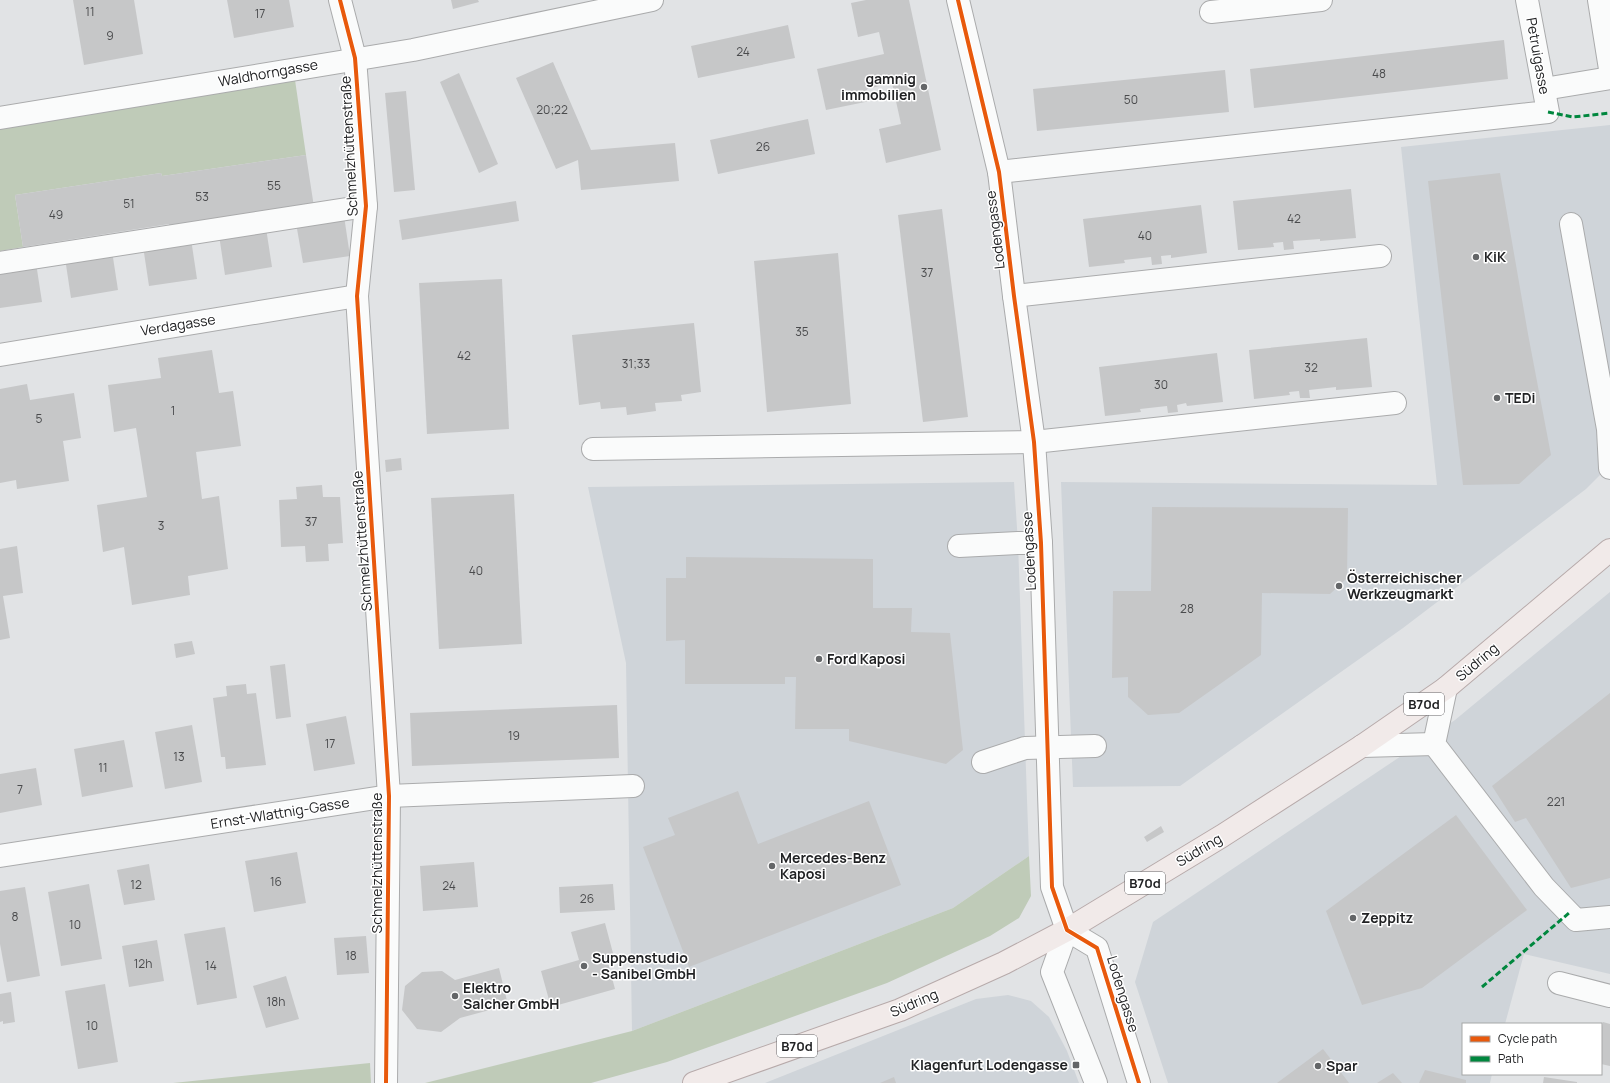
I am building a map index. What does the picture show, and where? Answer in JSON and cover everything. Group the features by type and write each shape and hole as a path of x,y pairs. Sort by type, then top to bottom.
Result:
{"main road":[{"name":"Südring","path":"694,1083 900,1010 1004,963 1068,930 1222,836 1362,746 1446,688 1610,550"}],"street":[{"name":"Schmelzhüttenstraße","path":"340,0 355,58 366,206 357,296 389,796 386,1083"},
{"name":"Waldhorngasse","path":"0,118 355,58 413,50 652,0"},
{"name":"Lodengasse","path":"958,0 999,172 1034,442 1041,543 1052,887 1068,930 1097,948 1138,1083"},
{"path":"1211,12 1322,0"},
{"name":"Petruigasse","path":"999,172 1548,112 1527,0"},
{"path":"1599,0 1610,69"},
{"path":"1544,89 1610,78"},
{"path":"0,263 366,206"},
{"path":"1571,224 1609,431 1610,468"},
{"path":"1014,296 1380,256"},
{"name":"Verdagasse","path":"0,355 357,296"},
{"path":"593,449 1034,442 1395,403"},
{"path":"958,546 1041,543"},
{"path":"1446,688 1434,744 1544,887 1576,920 1610,917"},
{"path":"1362,746 1434,744"},
{"path":"983,762 1025,748 1095,746"},
{"name":"Ernst-Wlattnig-Gasse","path":"0,856 389,796 634,786"},
{"path":"1068,930 1052,972 1096,1083"},
{"path":"1559,983 1610,996"}],"shaded area":[{"path":"1610,125 1610,465 1586,489 1403,628 1180,786 1073,787 1061,482 1437,485 1401,147"},
{"path":"1014,482 1018,543 1029,856 953,908 632,1031 626,663 588,487"},
{"path":"1610,592 1610,974 1524,954 1505,1023 1462,1023 1462,1075 1492,1075 1490,1083 1168,1083 1135,982 1153,922 1455,720"},
{"path":"1008,995 1031,1001 1049,1017 1067,1051 1079,1083 765,1083 976,999"}],"green space":[{"path":"295,80 306,155 162,176 161,173 15,195 23,247 0,251 0,129"},
{"path":"1029,856 1031,896 1019,918 990,936 887,983 667,1062 591,1083 425,1083 632,1031 953,908"},
{"path":"370,1063 371,1083 173,1083"}],"building":[{"path":"73,0 134,0 143,54 84,65"},
{"path":"227,0 289,0 294,27 234,38"},
{"path":"451,0 478,0 479,2 453,9"},
{"path":"866,0 909,0 941,150 886,163 879,129 901,124 892,83 867,89 870,101 826,110 817,69 884,54 879,32 858,37 851,3"},
{"path":"788,25 795,58 698,78 691,46"},
{"path":"1504,40 1508,79 1254,108 1250,69"},
{"path":"553,62 591,150 675,143 679,181 581,190 578,160 556,169 516,78"},
{"path":"1225,70 1229,112 1037,131 1033,89"},
{"path":"459,73 498,164 479,173 440,82"},
{"path":"406,91 415,190 394,192 385,93"},
{"path":"808,119 815,154 718,174 710,140"},
{"path":"306,155 314,207 170,228 169,224 23,247 15,195 161,173 162,176"},
{"path":"1500,173 1551,455 1519,484 1463,485 1428,181"},
{"path":"1351,189 1356,238 1320,241 1320,239 1293,241 1294,249 1284,250 1283,242 1273,243 1274,247 1238,250 1233,201"},
{"path":"516,201 519,221 402,240 399,220"},
{"path":"1201,205 1207,253 1171,258 1171,255 1161,256 1162,264 1152,265 1151,257 1124,260 1125,263 1089,267 1083,219"},
{"path":"942,209 968,417 923,422 898,215"},
{"path":"344,216 350,256 303,263 296,223"},
{"path":"266,228 272,267 225,275 219,235"},
{"path":"191,239 197,279 149,286 143,246"},
{"path":"112,251 118,290 71,298 65,258"},
{"path":"838,253 851,404 767,412 754,261"},
{"path":"36,263 42,302 0,308 0,268"},
{"path":"502,279 509,429 427,434 419,283"},
{"path":"694,323 701,392 681,395 682,401 655,403 656,411 627,415 626,407 601,409 600,402 579,405 572,335"},
{"path":"1367,338 1372,387 1336,390 1336,387 1309,390 1310,398 1300,398 1299,391 1289,392 1290,395 1254,399 1249,350"},
{"path":"212,350 219,393 233,391 241,446 196,452 202,499 219,496 228,569 188,576 190,595 132,605 124,547 103,552 97,505 147,497 136,428 114,432 108,385 161,378 158,358"},
{"path":"1217,353 1223,402 1187,406 1186,403 1177,405 1178,412 1168,413 1167,406 1140,409 1141,412 1105,416 1099,367"},
{"path":"27,384 30,400 74,393 81,438 63,441 69,481 17,489 16,480 0,483 0,389"},
{"path":"401,458 402,470 386,472 385,460"},
{"path":"322,485 323,497 340,497 343,543 328,544 329,561 306,562 305,546 281,547 279,500 297,499 296,487"},
{"path":"514,494 522,644 439,649 431,498"},
{"path":"1152,507 1348,508 1347,578 1330,594 1262,593 1261,655 1179,713 1148,715 1128,697 1128,677 1112,678 1113,591 1151,591"},
{"path":"17,546 23,593 3,596 10,638 0,640 0,549"},
{"name":"Ford Kaposi","path":"686,557 873,559 873,608 912,608 911,632 950,633 963,750 946,764 849,741 849,729 795,729 796,677 785,677 785,684 685,684 685,640 666,641 666,578 686,578"},
{"path":"192,641 195,654 176,658 174,644"},
{"path":"285,664 291,717 276,719 270,666"},
{"path":"246,684 247,694 256,693 266,765 226,769 225,757 221,757 213,698 227,696 226,686"},
{"path":"1610,693 1610,878 1571,888 1526,818 1515,822 1492,786"},
{"path":"617,705 619,758 412,766 410,713"},
{"path":"346,716 355,764 314,771 306,724"},
{"path":"192,725 202,782 165,789 155,732"},
{"path":"124,740 133,787 82,797 74,749"},
{"path":"36,768 42,805 0,813 0,774"},
{"name":"Mercedes-Benz Kaposi","path":"738,791 758,844 869,801 901,885 689,967 643,847 675,835 668,818"},
{"path":"1456,815 1527,910 1422,988 1362,1005 1326,911"},
{"path":"1161,826 1164,832 1147,842 1144,837"},
{"path":"297,852 306,903 254,912 245,861"},
{"path":"474,862 478,907 423,911 420,866"},
{"path":"149,864 155,900 124,905 117,870"},
{"path":"89,884 102,959 61,966 48,892"},
{"path":"613,884 615,910 560,913 559,887"},
{"path":"25,887 40,976 7,982 0,944 0,891"},
{"name":"Suppenstudio - Sanibel GmbH","path":"605,923 614,957 607,959 615,989 551,1007 541,971 579,960 571,932"},
{"path":"225,927 237,998 197,1005 184,934"},
{"path":"366,936 369,973 337,975 334,938"},
{"path":"157,940 164,981 129,987 122,946"},
{"name":"Elektro Salcher GmbH","path":"499,968 508,1005 460,1018 441,1032 417,1029 402,1010 405,986 422,972 442,971 455,980"},
{"path":"286,976 299,1019 266,1028 253,986"},
{"path":"105,984 118,1062 78,1069 65,991"},
{"path":"11,992 15,1022 3,1024 3,1021 0,1022 0,994"},
{"path":"1603,1022 1610,1024 1610,1066 1602,1064"},
{"name":"Spar","path":"1323,1049 1349,1083 1277,1083"},
{"path":"1425,1070 1466,1080 1466,1083 1419,1083"},
{"name":"Spar","path":"1393,1073 1402,1083 1377,1083"},
{"path":"894,1077 896,1083 880,1083"},
{"path":"1544,1077 1577,1082 1577,1083 1543,1083"}],"marked path":[{"path":"1548,112 1573,117 1610,113"},
{"path":"1482,987 1569,913"}],"cycle path":[{"path":"340,0 355,58 366,206 357,296 389,796 386,1083"},
{"path":"958,0 999,172 1034,442 1041,543 1052,887 1067,930 1097,948 1139,1083"}],"place":[{"name":"gamnig immobilien","path":"924,87"},
{"name":"KiK","path":"1476,257"},
{"name":"TEDi","path":"1497,398"},
{"name":"Österreichischer Werkzeugmarkt","path":"1339,586"},
{"name":"Ford Kaposi","path":"819,659"},
{"name":"Mercedes-Benz Kaposi","path":"772,866"},
{"name":"Zeppitz","path":"1353,918"},
{"name":"Suppenstudio - Sanibel GmbH","path":"584,966"},
{"name":"Elektro Salcher GmbH","path":"455,996"},
{"name":"Klagenfurt Lodengasse","path":"1076,1065"},
{"name":"Spar","path":"1318,1066"}]}
